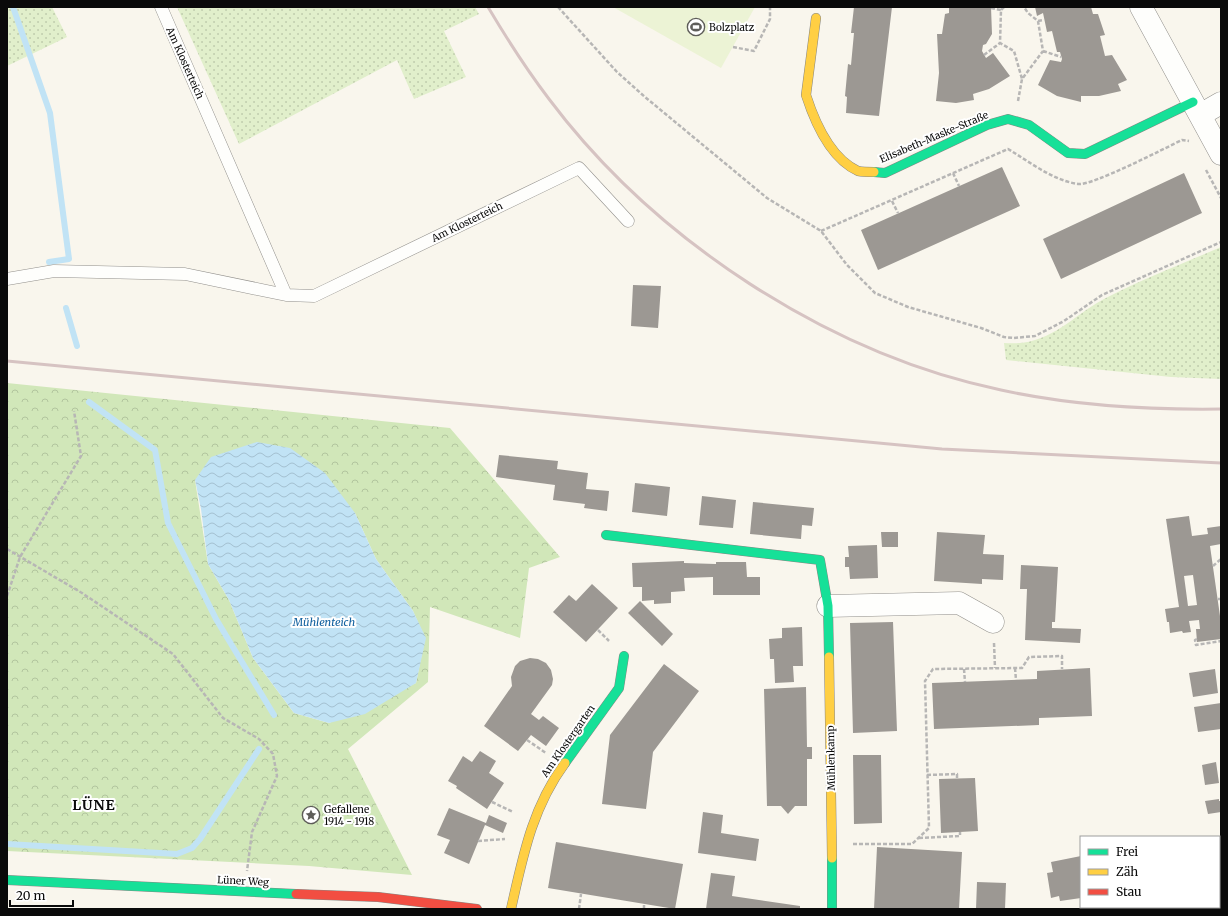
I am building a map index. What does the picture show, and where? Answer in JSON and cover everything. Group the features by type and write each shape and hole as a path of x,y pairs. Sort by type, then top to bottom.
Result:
{"street":[{"path":"1141,7 1221,154"},
{"name":"Elisabeth-Maske-Straße","path":"816,18 806,95 810,107 833,152 859,171 885,173 987,125 1008,119 1029,125 1068,153 1085,154 1200,116"},
{"path":"1200,116 1221,103"},
{"name":"Mühlenkamp","path":"606,535 820,560 828,606 832,909"},
{"path":"828,606 959,603 993,622"},
{"name":"Am Klostergarten","path":"511,909 527,838 536,813 563,765 619,688 624,656"},
{"name":"Lüner Weg","path":"7,880 378,897 477,909"}],"lane":[{"name":"Am Klosterteich","path":"161,7 286,294"},
{"name":"Am Klosterteich","path":"7,279 54,271 185,274 286,294 314,296 579,168 628,221"}],"path":[{"path":"558,7 617,72 645,97 767,198 822,230 847,265 875,293 908,307 981,328 999,336 1014,338 1035,336 1046,331 1102,295 1221,242"},
{"path":"733,47 754,51 770,19 770,7"},
{"path":"1000,43 1014,51 1022,79 1042,51 1038,21 1024,7"},
{"path":"984,55 1000,43 1003,8 991,8"},
{"path":"1038,21 1044,20"},
{"path":"1042,51 1061,57"},
{"path":"822,230 892,201 1008,149 1057,178 1080,184 1103,177 1182,140 1191,141 1200,116"},
{"path":"953,173 959,186"},
{"path":"892,201 898,214"},
{"path":"7,596 20,557 81,456 74,411"},
{"path":"7,549 82,593 173,654 223,718 259,739 273,754 277,776 252,832 244,892"},
{"path":"1213,566 1221,559"},
{"path":"993,622 995,668"},
{"path":"1197,639 1195,640 1196,645 1221,641"},
{"path":"832,843 912,844 928,828 925,681 933,669 1022,668 1029,658 1062,656 1062,669"},
{"path":"1015,668 1016,680"},
{"path":"964,669 965,682"},
{"path":"927,775 957,774 957,778"},
{"path":"919,838 960,836 960,832"},
{"path":"579,909 580,894"}],"green space":[{"path":"7,7 52,7 67,37 7,66"},
{"path":"177,7 475,7 479,14 444,31 466,77 414,99 397,60 239,144"},
{"name":"Bolzplatz","path":"613,7 755,7 721,68"},
{"path":"1221,247 1221,379 1171,377 1006,360 1004,343 1020,343 1046,336 1058,330 1104,299 1147,278"},
{"path":"7,383 450,428 560,557 529,568 520,638 430,607 428,682 348,749 412,875 309,866 7,851","holes":["195,480 355,513 376,559 413,611 425,638 416,683 329,723 294,713 253,658 229,600 208,564"]}],"water":[{"name":"Mühlenteich","path":"257,442 290,448 325,473 355,513 376,559 413,611 426,638 416,683 365,714 329,723 294,713 253,658 229,600 208,564 201,509 195,480 211,457"}],"building":[{"path":"854,7 892,7 879,116 846,113 847,97 845,96 848,64 851,65 854,33 851,33"},
{"path":"949,7 991,7 992,34 986,44 983,45 982,51 986,58 993,53 1010,76 989,89 973,94 974,100 956,103 936,101 939,73 937,34 942,34 945,14 949,13"},
{"path":"1035,7 1091,7 1093,14 1098,14 1105,35 1100,36 1105,56 1112,55 1127,80 1118,84 1121,91 1099,96 1081,96 1081,102 1057,96 1038,85 1050,60 1061,62 1062,59 1060,52 1057,52 1052,31 1047,32 1043,13 1037,16"},
{"path":"1002,167 1020,206 878,270 861,230"},
{"path":"1184,173 1202,213 1061,279 1043,239"},
{"path":"633,285 661,286 658,328 631,326"},
{"path":"499,455 558,461 557,469 588,473 586,489 609,491 607,511 584,508 585,504 553,500 555,485 496,477"},
{"path":"635,483 670,487 667,516 632,512"},
{"path":"702,496 736,500 733,528 699,525"},
{"path":"753,502 814,508 812,526 802,525 801,539 750,534"},
{"path":"1189,516 1192,536 1208,534 1207,528 1221,526 1221,544 1210,546 1221,623 1221,639 1197,642 1196,629 1200,629 1199,620 1189,621 1191,632 1183,633 1182,631 1170,633 1169,622 1167,622 1165,609 1179,607 1166,519","holes":["1193,575 1197,605 1188,606 1184,576"]},
{"path":"881,532 898,532 898,547 882,547"},
{"path":"937,532 985,535 983,554 1004,555 1003,580 982,579 982,584 934,581"},
{"path":"877,545 878,578 850,579 849,567 845,567 845,557 849,557 848,546"},
{"path":"684,561 684,563 716,564 716,562 746,562 747,577 760,577 760,595 713,595 713,577 684,578 685,591 671,592 671,603 654,604 654,600 642,601 642,587 633,587 632,563"},
{"path":"1021,565 1058,567 1055,622 1052,622 1052,628 1081,629 1080,643 1025,640 1027,589 1020,589"},
{"path":"592,584 618,608 586,642 553,612 569,595 576,601"},
{"path":"640,601 673,634 662,646 628,613"},
{"path":"893,622 897,731 853,733 850,623"},
{"path":"802,627 803,666 793,666 794,682 775,683 774,659 770,659 769,639 782,638 782,628"},
{"path":"530,658 538,659 546,663 551,670 553,679 552,685 531,714 539,720 543,716 559,728 546,746 531,735 518,751 484,726 512,686 511,677 515,666 520,661"},
{"path":"664,664 699,691 653,752 646,809 602,804 610,735"},
{"path":"1090,668 1092,716 1039,718 1039,725 934,729 932,683 1037,679 1037,671"},
{"path":"1215,669 1218,693 1193,697 1189,673"},
{"path":"806,687 807,747 812,747 812,759 807,759 807,806 795,806 788,814 781,806 767,806 764,689"},
{"path":"1221,703 1221,729 1198,732 1194,707"},
{"path":"480,751 496,761 489,773 504,783 487,809 448,781 463,756 472,762"},
{"path":"853,755 881,755 882,823 854,824"},
{"path":"1216,762 1219,783 1205,785 1202,765"},
{"path":"975,778 978,831 941,833 939,779"},
{"path":"1219,799 1219,801 1221,801 1221,812 1208,814 1205,801"},
{"path":"449,808 486,823 489,815 507,823 503,833 485,825 469,864 444,853 450,840 437,835"},
{"path":"703,812 723,815 721,833 759,839 756,861 698,853"},
{"path":"556,842 683,864 675,909 548,888"},
{"path":"877,847 962,852 959,909 874,909"},
{"path":"1080,856 1080,898 1060,901 1059,896 1051,898 1047,873 1053,872 1051,862"},
{"path":"711,873 735,876 732,896 800,906 800,909 706,909"},
{"path":"977,882 1006,883 1005,909 976,909"}],"waterway":[{"path":"13,7 50,113 69,259 49,262"},
{"path":"66,308 77,346"},
{"path":"89,402 155,450 168,523 216,619 274,715"},
{"path":"7,844 177,854 192,848 200,839 259,749"}],"railway":[{"path":"488,7 517,54 549,99 592,151 640,199 693,244 750,284 810,319 872,349 936,373 1001,390 1056,400 1111,406 1166,409 1221,409"},
{"path":"7,361 942,449 1221,463"}],"traffic: fast":[{"path":"874,172 885,173 987,125 1008,119 1029,125 1068,153 1085,154 1193,102"},
{"path":"606,535 820,560 828,606 829,657"},
{"path":"565,763 619,688 624,656"},
{"path":"832,858 832,909"},
{"path":"7,880 296,894"}],"traffic: slow":[{"path":"816,18 806,95 814,117 825,139 839,158 858,171 874,172"},
{"path":"829,657 832,858"},
{"path":"511,909 530,833 544,797 565,763"}],"traffic: jam":[{"path":"296,894 378,897 477,909"}],"place":[{"name":"Bolzplatz","path":"696,27"},
{"name":"Gefallene 1914 - 1918","path":"311,815"}],"district":[{"name":"LÜNE","path":"94,805"}]}
